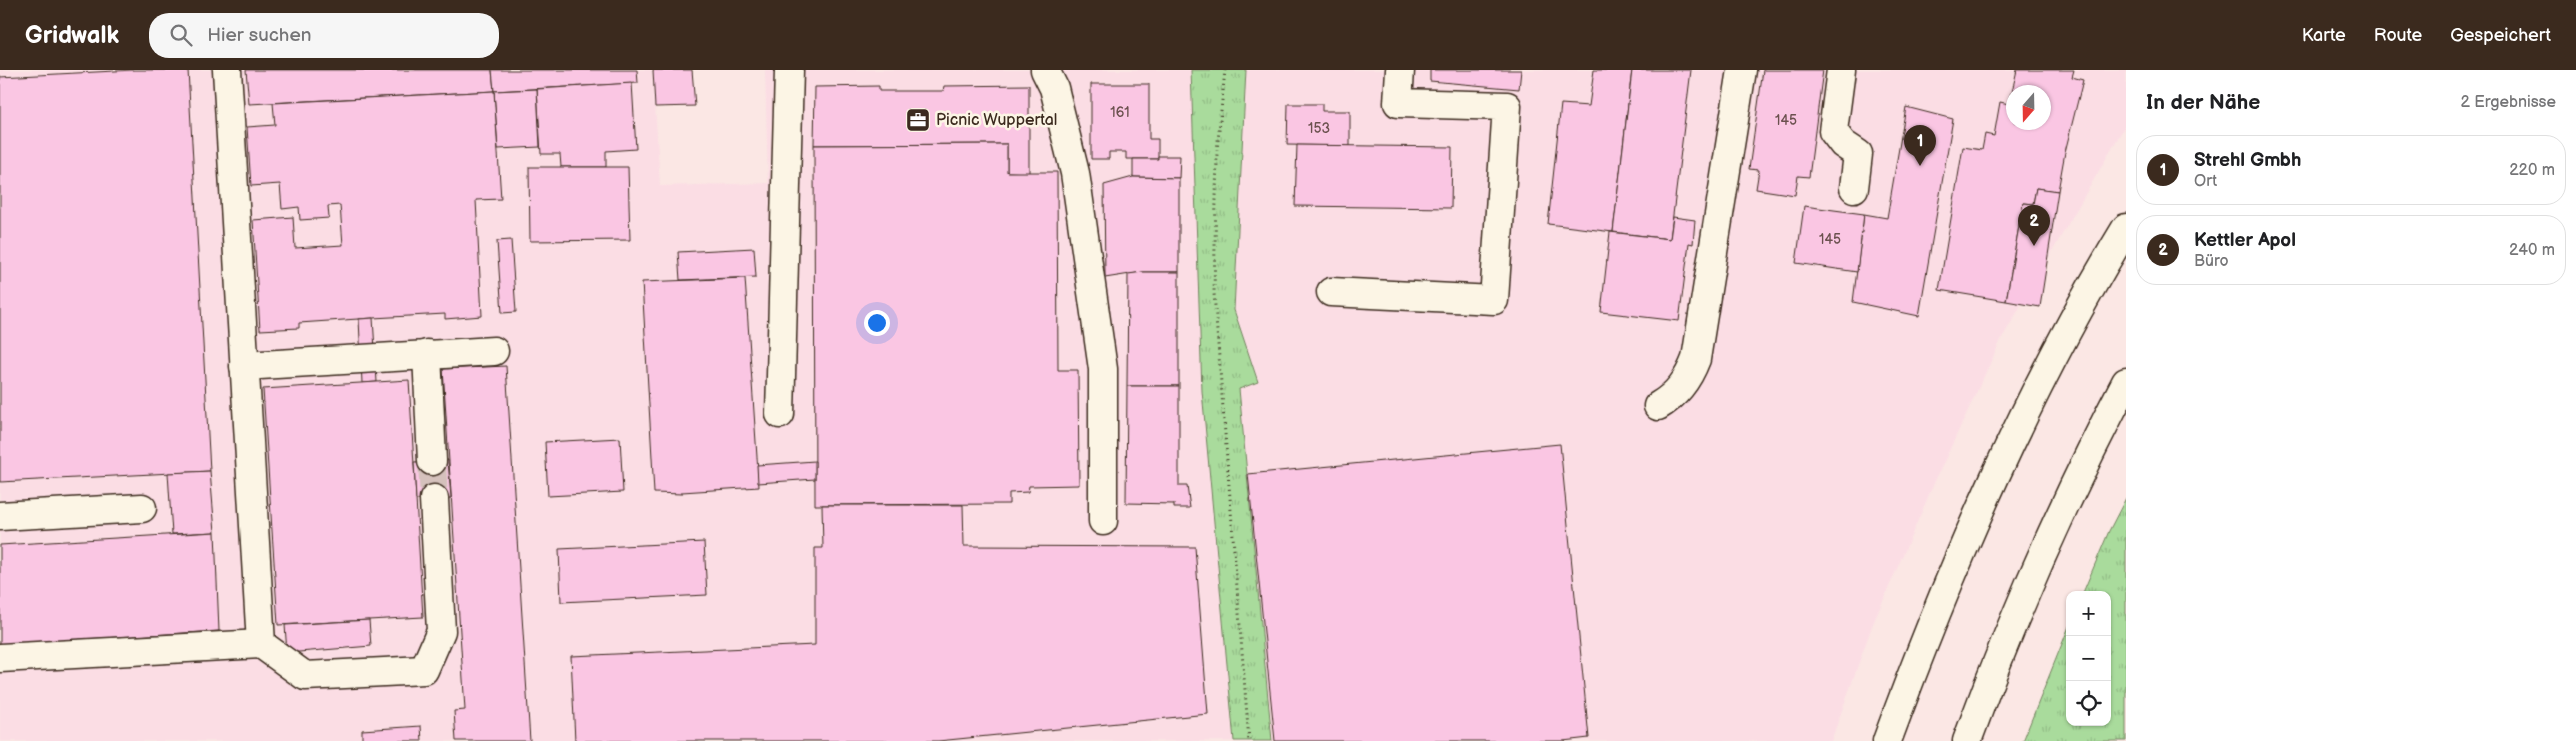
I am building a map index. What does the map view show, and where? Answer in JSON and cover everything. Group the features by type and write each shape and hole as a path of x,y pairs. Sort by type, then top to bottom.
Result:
{"main road":[{"path":"227,70 261,644"},
{"path":"780,414 790,70"},
{"path":"1046,70 1054,88 1075,172 1103,369 1102,521"},
{"path":"1331,292 1494,300 1507,106 1398,103 1400,70"},
{"path":"1658,406 1680,388 1691,374 1696,359 1742,70"},
{"path":"1841,70 1833,131 1843,144 1858,154 1854,188"},
{"path":"1887,741 1920,653 1999,468 2068,331 2126,228"},
{"path":"244,366 494,351"},
{"path":"427,354 432,461"},
{"path":"1967,741 2023,598 2072,490 2126,382"},
{"path":"0,658 261,644 305,676 424,670 441,631 434,499"},
{"path":"0,516 142,508"}],"path":[{"path":"1226,70 1218,151 1214,293 1249,741"}],"shaded area":[{"path":"0,70 653,70 660,186 768,183 765,70 1191,70 1202,391 1234,741 0,741"},
{"path":"1246,70 2126,70 2126,124 2001,340 1935,481 1872,626 1831,741 1272,741 1239,389 1258,382 1234,310"}],"green space":[{"path":"1191,70 1246,70 1234,310 1258,382 1239,389 1272,741 1234,741 1202,391"},
{"path":"2126,498 2126,741 2023,741 2066,634 2066,726 2111,726 2111,591 2084,591 2109,531"}],"building":[{"path":"134,70 188,70 210,471 0,482 0,77"},
{"path":"246,70 492,70 494,91 249,104"},
{"path":"492,70 637,70 638,83 494,91"},
{"path":"653,70 692,70 695,106 655,107"},
{"path":"1430,70 1521,70 1519,89 1430,81"},
{"path":"1594,70 1632,70 1613,232 1548,224 1561,104 1589,106"},
{"path":"1632,70 1691,70 1670,239 1613,232"},
{"path":"1763,70 1823,70 1809,177 1798,176 1795,195 1756,189 1759,170 1749,169"},
{"path":"2017,70 2074,70 2072,77 2083,80 2065,152 2058,191 2036,188 2033,204 2023,203 2006,301 1939,290 1963,147 1982,150 1985,134 1994,136 2000,102 2006,103 2006,130 2051,130 2051,85 2013,85"},
{"path":"632,83 636,149 606,151 606,167 561,167 560,154 541,154 537,89"},
{"path":"1091,84 1149,84 1149,139 1158,139 1158,159 1126,159 1126,152 1109,152 1109,159 1091,159"},
{"path":"1029,85 1029,173 1007,172 1007,144 814,145 815,87 879,86 879,91 943,91 944,86"},
{"path":"537,89 540,147 498,149 494,91"},
{"path":"494,91 501,199 476,200 482,316 445,319 445,314 373,318 299,323 299,328 260,330 253,220 293,217 295,248 343,245 340,205 328,206 329,218 300,220 299,207 282,209 280,184 251,186 247,127 275,125 273,103"},
{"path":"1288,104 1322,104 1322,111 1350,111 1350,146 1287,145"},
{"path":"1906,107 1953,119 1919,316 1853,302 1864,214 1887,218"},
{"path":"1007,144 1007,172 1057,172 1058,370 1078,370 1079,485 1029,486 1028,492 1009,493 1009,504 815,505 814,145"},
{"path":"1297,145 1452,147 1451,208 1295,206"},
{"path":"1158,156 1180,156 1179,178 1133,177 1133,159 1158,159"},
{"path":"529,167 628,167 630,240 530,241"},
{"path":"1133,177 1179,178 1179,272 1143,272 1105,278 1104,185"},
{"path":"2036,188 2058,191 2040,307 2006,301 2023,203 2033,204"},
{"path":"1804,206 1864,214 1857,272 1796,263"},
{"path":"1673,217 1695,220 1693,244 1689,243 1679,321 1601,312 1610,232 1670,239"},
{"path":"511,240 516,312 502,313 497,241"},
{"path":"754,248 756,277 680,280 678,252"},
{"path":"1179,272 1179,386 1127,386 1128,274"},
{"path":"745,278 759,487 682,492 682,494 654,493 642,282"},
{"path":"373,318 377,382 362,383 359,319"},
{"path":"506,366 530,741 456,741 454,711 465,710 443,369"},
{"path":"409,380 423,617 278,625 263,389"},
{"path":"1127,386 1179,386 1179,486 1187,486 1190,508 1174,508 1174,504 1126,503"},
{"path":"620,438 623,492 548,496 545,442"},
{"path":"1560,444 1589,738 1563,741 1275,741 1248,474"},
{"path":"448,460 451,498 416,500 414,462"},
{"path":"815,461 815,479 758,483 757,465"},
{"path":"210,471 215,532 172,534 168,473"},
{"path":"822,505 963,505 964,546 1195,547 1208,714 938,741 575,741 571,656 815,645 815,548 823,548"},
{"path":"215,532 219,631 0,644 0,545"},
{"path":"704,542 707,595 561,602 559,549"},
{"path":"369,620 371,646 287,653 285,625"},
{"path":"421,726 422,741 362,741 362,730"}],"tunnel":[{"path":"432,461 434,499"}],"place":[{"name":"Picnic Wuppertal","path":"918,120"},
{"name":"Strehl Gmbh","path":"1920,166"},
{"name":"Kettler Apol","path":"2034,246"}]}
